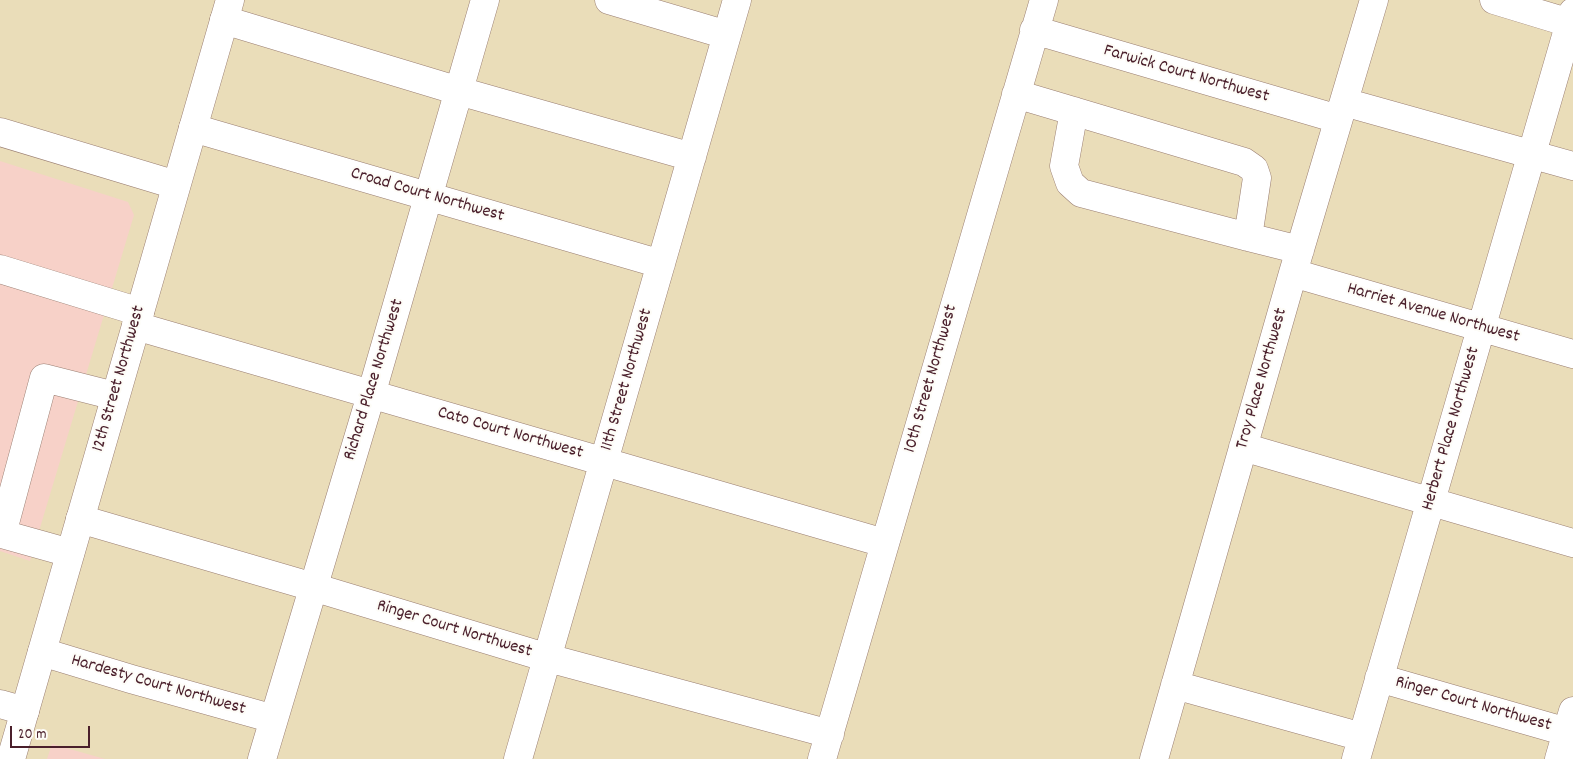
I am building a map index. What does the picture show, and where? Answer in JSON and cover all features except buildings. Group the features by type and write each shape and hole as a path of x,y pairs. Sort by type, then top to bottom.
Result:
{"street":[{"name":"Richard Place Northwest","path":"262,759 429,196 485,0"},
{"path":"610,0 727,34"},
{"name":"11th Street Northwest","path":"518,759 737,0"},
{"name":"10th Street Northwest","path":"826,746 1044,0"},
{"name":"Troy Place Northwest","path":"1154,759 1296,262 1374,0"},
{"path":"1494,0 1572,19"},
{"path":"227,10 459,91 692,157"},
{"name":"12th Street Northwest","path":"13,759 12,708 42,652 227,10"},
{"name":"Herbert Place Northwest","path":"1359,748 1572,19"},
{"name":"Farwick Court Northwest","path":"1034,30 1341,111 1532,154 1573,166"},
{"path":"1016,94 1244,162 1254,169 1257,178 1248,238"},
{"name":"Harriet Avenue Northwest","path":"1074,111 1064,166 1070,183 1081,192 1248,238 1296,262 1481,328 1573,354"},
{"name":"Croad Court Northwest","path":"193,128 661,264"},
{"path":"0,132 176,185"},
{"name":"Cato Court Northwest","path":"0,269 138,319 370,395 605,461 884,543"},
{"path":"70,553 2,534 44,378 115,396"},
{"path":"1243,447 1573,543"},
{"name":"Ringer Court Northwest","path":"80,519 548,658 826,746"},
{"name":"Hardesty Court Northwest","path":"42,652 274,719"},
{"name":"Ringer Court Northwest","path":"1379,678 1570,722"},
{"path":"1175,685 1359,748"},
{"path":"1559,759 1570,722"}],"shaded area":[{"path":"0,161 128,202 134,215 30,561 0,551"},
{"path":"52,744 105,759 47,759"}]}
